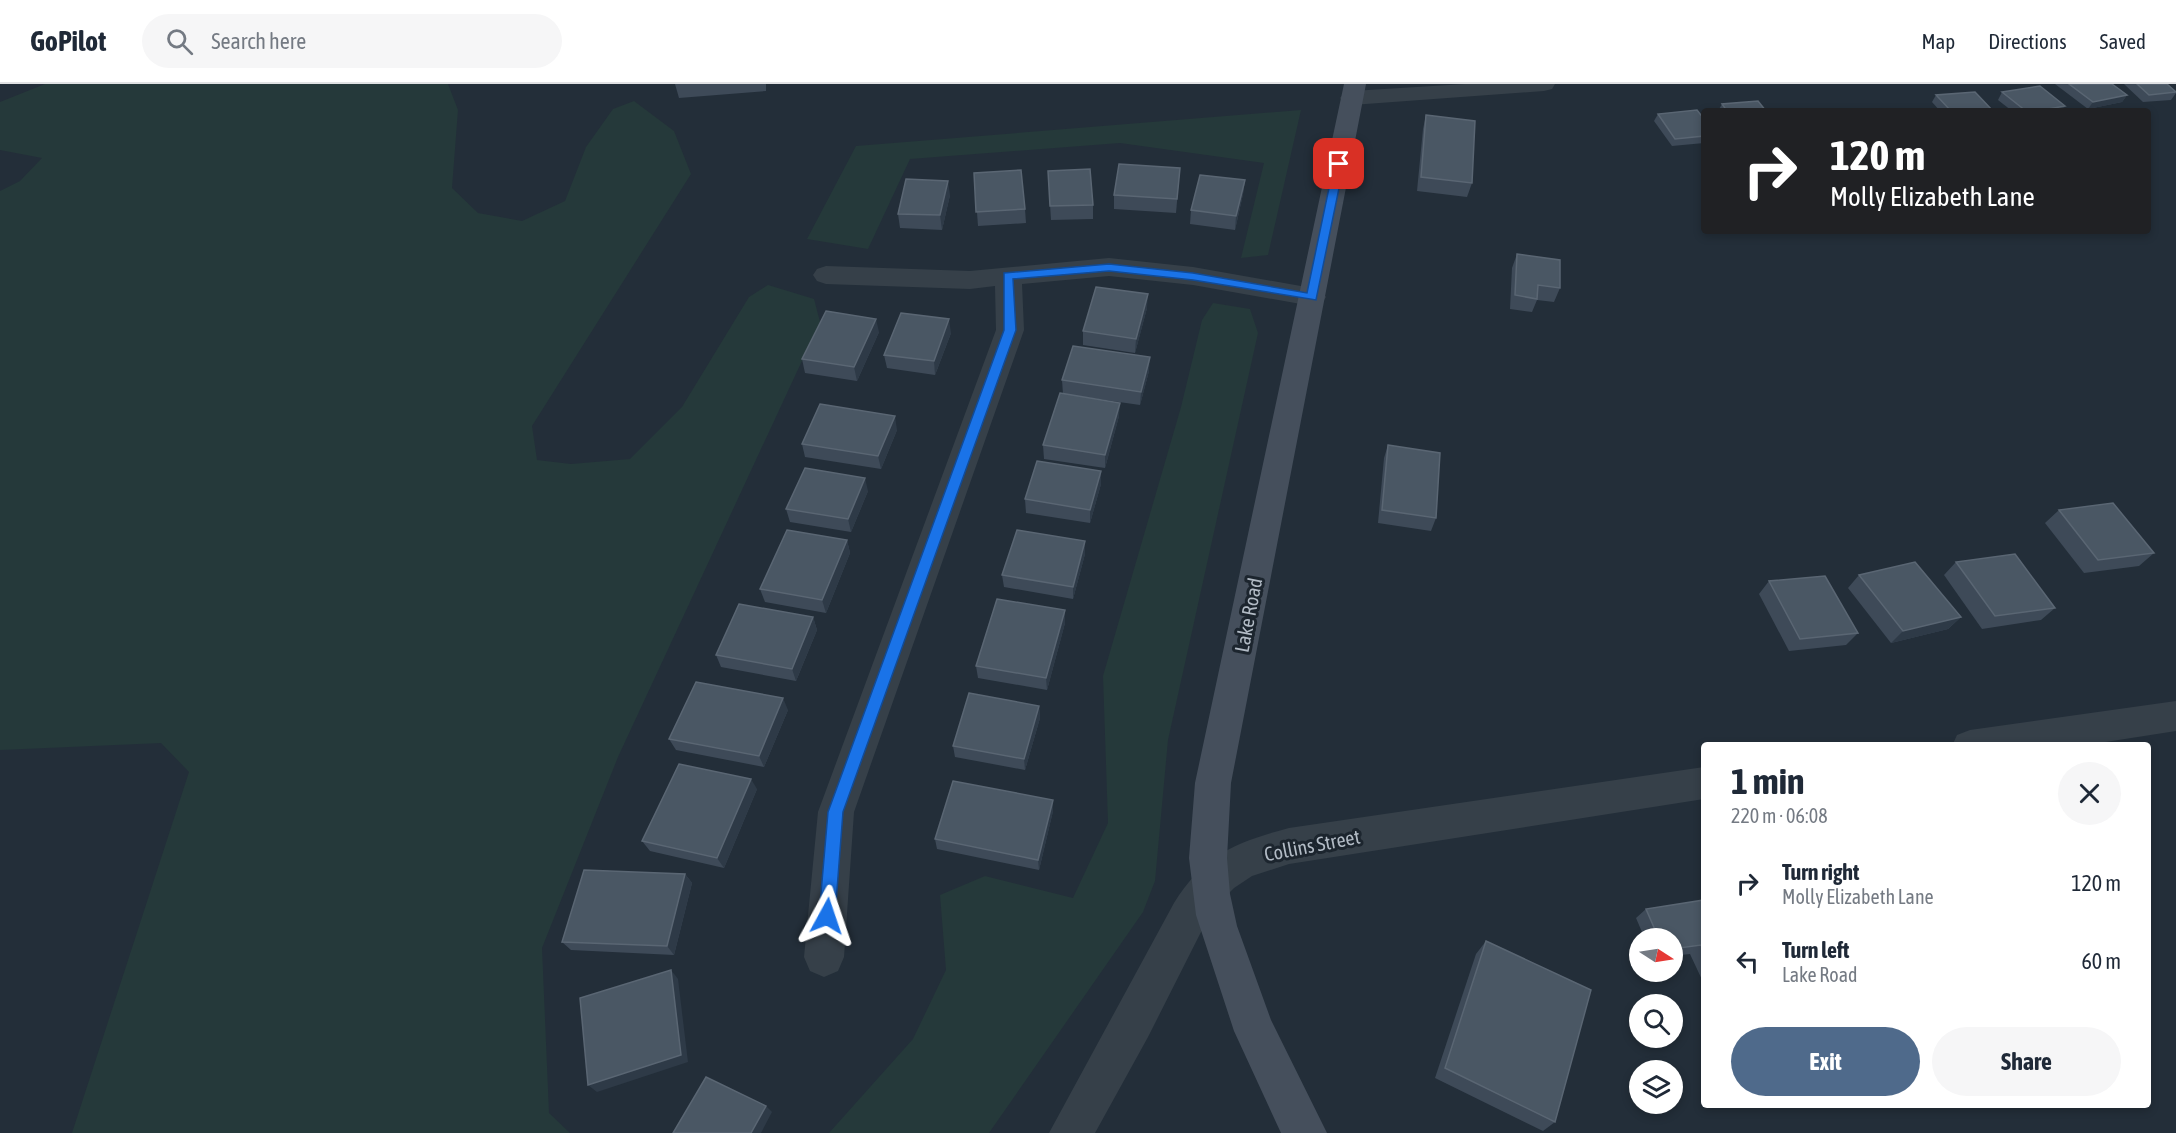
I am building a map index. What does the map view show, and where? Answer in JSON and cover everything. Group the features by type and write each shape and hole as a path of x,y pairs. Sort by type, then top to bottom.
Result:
{"street":[{"path":"1354,91 1441,93 1544,84"},
{"name":"Lake Road","path":"1305,1133 1285,1099 1246,1011 1218,928 1210,884 1208,829 1214,783 1354,91"},
{"path":"826,275 970,280 1109,267 1193,276 1312,297"},
{"path":"824,957 836,812 1010,330 1008,276"},
{"path":"1998,742 2176,717"},
{"name":"Collins Street","path":"1071,1133 1124,1042 1187,919 1210,884 1229,868 1262,853 1289,846 1701,783"}],"green space":[{"path":"45,84 448,84 458,110 452,188 478,213 522,221 565,201 586,147 613,109 634,101 674,131 691,174 532,426 537,460 571,464 630,459 682,407 749,297 768,285 814,299 820,322 618,757 542,948 549,1113 570,1133 72,1133 189,772 161,743 0,750 0,191 20,181 42,158 0,150 0,102"},
{"path":"1301,110 1268,255 1241,258 1264,163 1120,143 910,159 868,249 807,239 856,146"},
{"path":"1213,303 1250,309 1258,333 1168,740 1155,881 1143,912 989,1133 829,1133 913,1039 946,970 940,895 985,876 1073,898 1108,823 1103,676 1181,407 1202,320"}],"building":[{"path":"2069,84 2112,84 2127,95 2093,102"},
{"path":"2137,84 2167,84 2176,92 2149,95"},
{"path":"2040,86 2065,106 2022,108 2002,92"},
{"path":"1975,92 1990,108 1948,108 1936,95"},
{"path":"1758,101 1764,108 1725,108 1722,104"},
{"path":"1697,110 1701,115 1701,136 1675,139 1658,114"},
{"path":"1426,115 1475,121 1472,183 1421,177"},
{"path":"1119,164 1180,168 1177,199 1114,195"},
{"path":"1090,169 1093,205 1050,206 1048,171"},
{"path":"1021,170 1025,209 976,212 974,173"},
{"path":"1200,175 1245,180 1236,216 1191,210"},
{"path":"906,179 948,181 940,215 898,214"},
{"path":"1517,254 1560,260 1560,288 1538,285 1537,299 1515,295"},
{"path":"1096,287 1148,294 1136,339 1083,331"},
{"path":"826,311 876,319 854,367 802,359"},
{"path":"901,313 949,319 934,361 884,355"},
{"path":"1073,346 1150,357 1141,392 1062,380"},
{"path":"1060,393 1120,403 1105,455 1043,445"},
{"path":"820,404 895,416 878,456 802,444"},
{"path":"1388,445 1440,453 1436,518 1382,510"},
{"path":"1037,461 1101,471 1090,510 1025,499"},
{"path":"805,468 865,478 848,519 786,509"},
{"path":"2113,503 2154,553 2098,560 2059,510"},
{"path":"787,530 847,540 822,600 760,589"},
{"path":"1017,530 1085,541 1073,587 1002,575"},
{"path":"2015,554 2055,608 1995,616 1956,562"},
{"path":"1915,562 1961,617 1903,631 1859,575"},
{"path":"1825,576 1858,633 1800,639 1769,581"},
{"path":"997,599 1065,610 1046,678 976,666"},
{"path":"739,604 813,617 792,669 716,655"},
{"path":"696,682 783,698 759,756 669,739"},
{"path":"969,693 1039,706 1024,759 953,746"},
{"path":"679,764 751,779 717,858 642,841"},
{"path":"953,781 1053,800 1038,860 935,839"},
{"path":"584,870 685,874 667,946 562,942"},
{"path":"1701,900 1701,945 1683,947 1683,928 1654,928 1646,909"},
{"path":"1486,941 1591,990 1555,1122 1445,1068"},
{"path":"671,970 681,1055 588,1085 580,998"},
{"path":"706,1077 766,1106 751,1133 673,1133"}],"route":[{"path":"827,916 836,812 1010,330 1008,276 1109,267 1193,276 1312,297 1339,164"}]}
